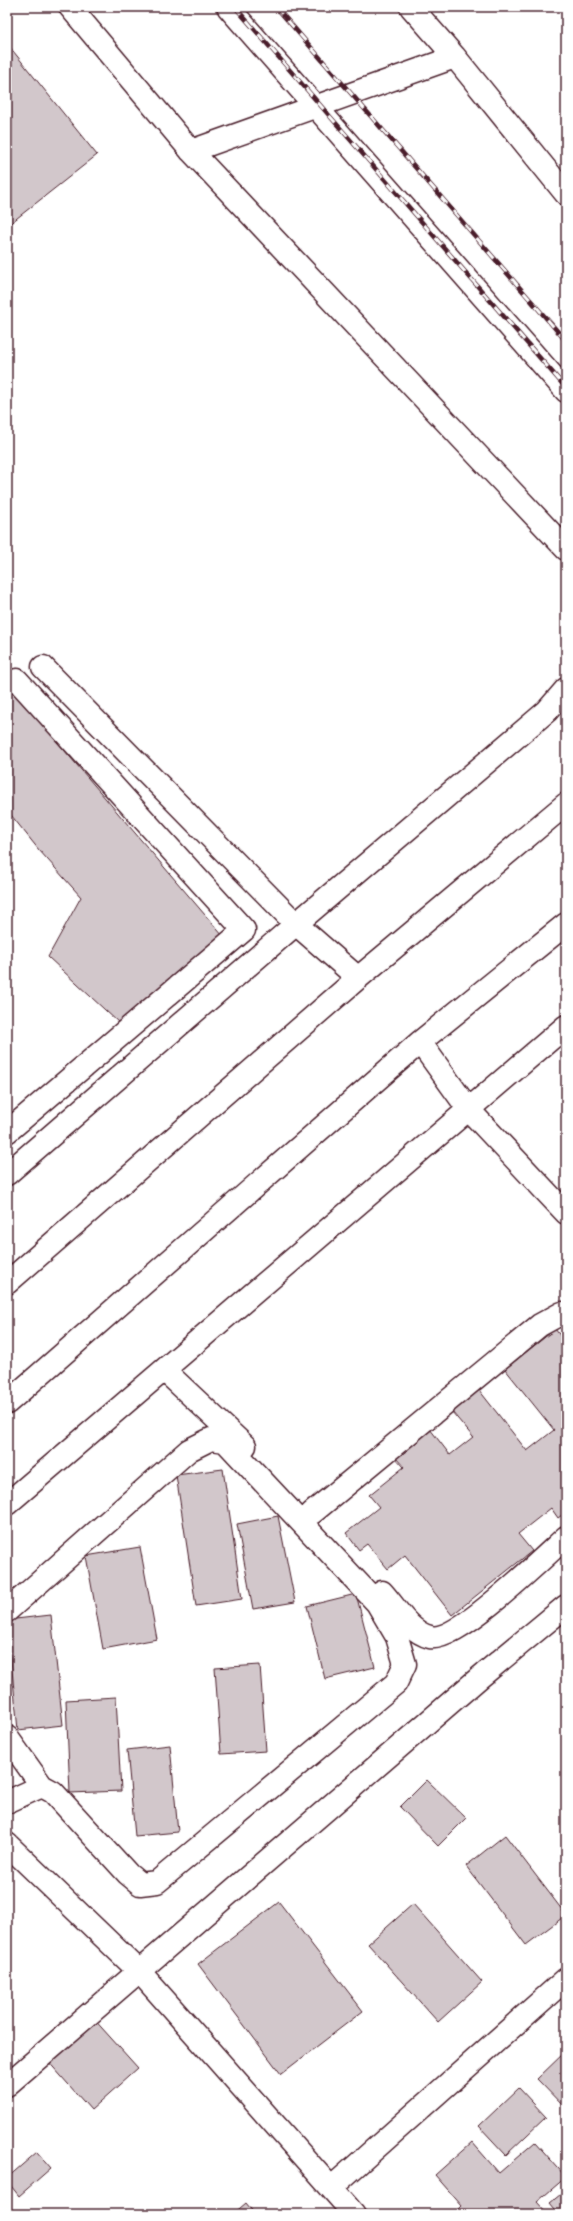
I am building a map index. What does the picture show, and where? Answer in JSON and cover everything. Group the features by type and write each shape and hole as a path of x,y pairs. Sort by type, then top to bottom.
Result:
{"street":[{"path":"70,7 191,151 566,549"},
{"path":"228,7 566,391"},
{"path":"411,7 455,57 566,194"},
{"path":"191,151 455,57"},
{"path":"43,667 296,924 358,978"},
{"path":"7,682 17,680 244,930 8,1131 31,1153"},
{"path":"7,1174 296,924 547,711 566,690"},
{"path":"7,1283 358,978 566,804"},
{"path":"7,1403 420,1042 566,924"},
{"path":"7,1504 566,1026"},
{"path":"420,1042 468,1110 566,1212"},
{"path":"312,1513 540,1325 562,1313 566,1315"},
{"path":"164,1370 312,1513 416,1632 432,1638 448,1633 487,1608 566,1537"},
{"path":"7,1611 189,1450 212,1439 225,1442 377,1603 397,1637 405,1664 396,1683 157,1882 140,1884 128,1874 53,1792 42,1786 7,1737"},
{"path":"7,2085 479,1678 566,1606"},
{"path":"7,1802 42,1786"},
{"path":"7,1844 139,1971 354,2214"},
{"path":"331,2188 566,1979"}],"building":[{"path":"9,46 97,155 7,226 7,49"},
{"path":"12,689 223,936 119,1023 48,957 81,897 39,850 7,810 7,694"},
{"path":"555,1329 566,1343 566,1512 558,1518 551,1508 518,1534 532,1551 452,1615 405,1555 388,1569 367,1544 359,1550 346,1533 379,1507 369,1495 404,1467 395,1457 430,1429 450,1455 473,1437 452,1412 479,1390 527,1451 554,1430 505,1369"},
{"path":"223,1469 242,1599 196,1606 176,1475"},
{"path":"278,1516 295,1602 253,1609 237,1524"},
{"path":"140,1547 157,1639 103,1649 86,1556"},
{"path":"356,1594 375,1667 325,1679 307,1606"},
{"path":"51,1615 63,1725 18,1730 7,1620"},
{"path":"260,1665 266,1751 221,1754 215,1668"},
{"path":"116,1697 121,1791 70,1793 66,1700"},
{"path":"170,1745 178,1832 135,1836 127,1750"},
{"path":"427,1780 466,1818 438,1846 400,1807"},
{"path":"505,1835 566,1915 526,1945 466,1866"},
{"path":"279,1902 363,2011 281,2074 198,1964"},
{"path":"413,1904 482,1982 438,2022 368,1944"},
{"path":"92,2017 138,2068 91,2110 46,2059"},
{"path":"566,2051 566,2109 537,2079"},
{"path":"519,2088 546,2117 506,2155 479,2126"},
{"path":"472,2142 499,2173 535,2142 566,2177 537,2202 548,2214 454,2214 462,2206 435,2175"},
{"path":"37,2152 51,2168 19,2196 7,2181 7,2178"},
{"path":"566,2190 566,2214 559,2214 550,2203"},
{"path":"246,2203 255,2214 233,2214"}],"railway":[{"path":"235,7 566,388"},
{"path":"276,7 566,341"}]}
